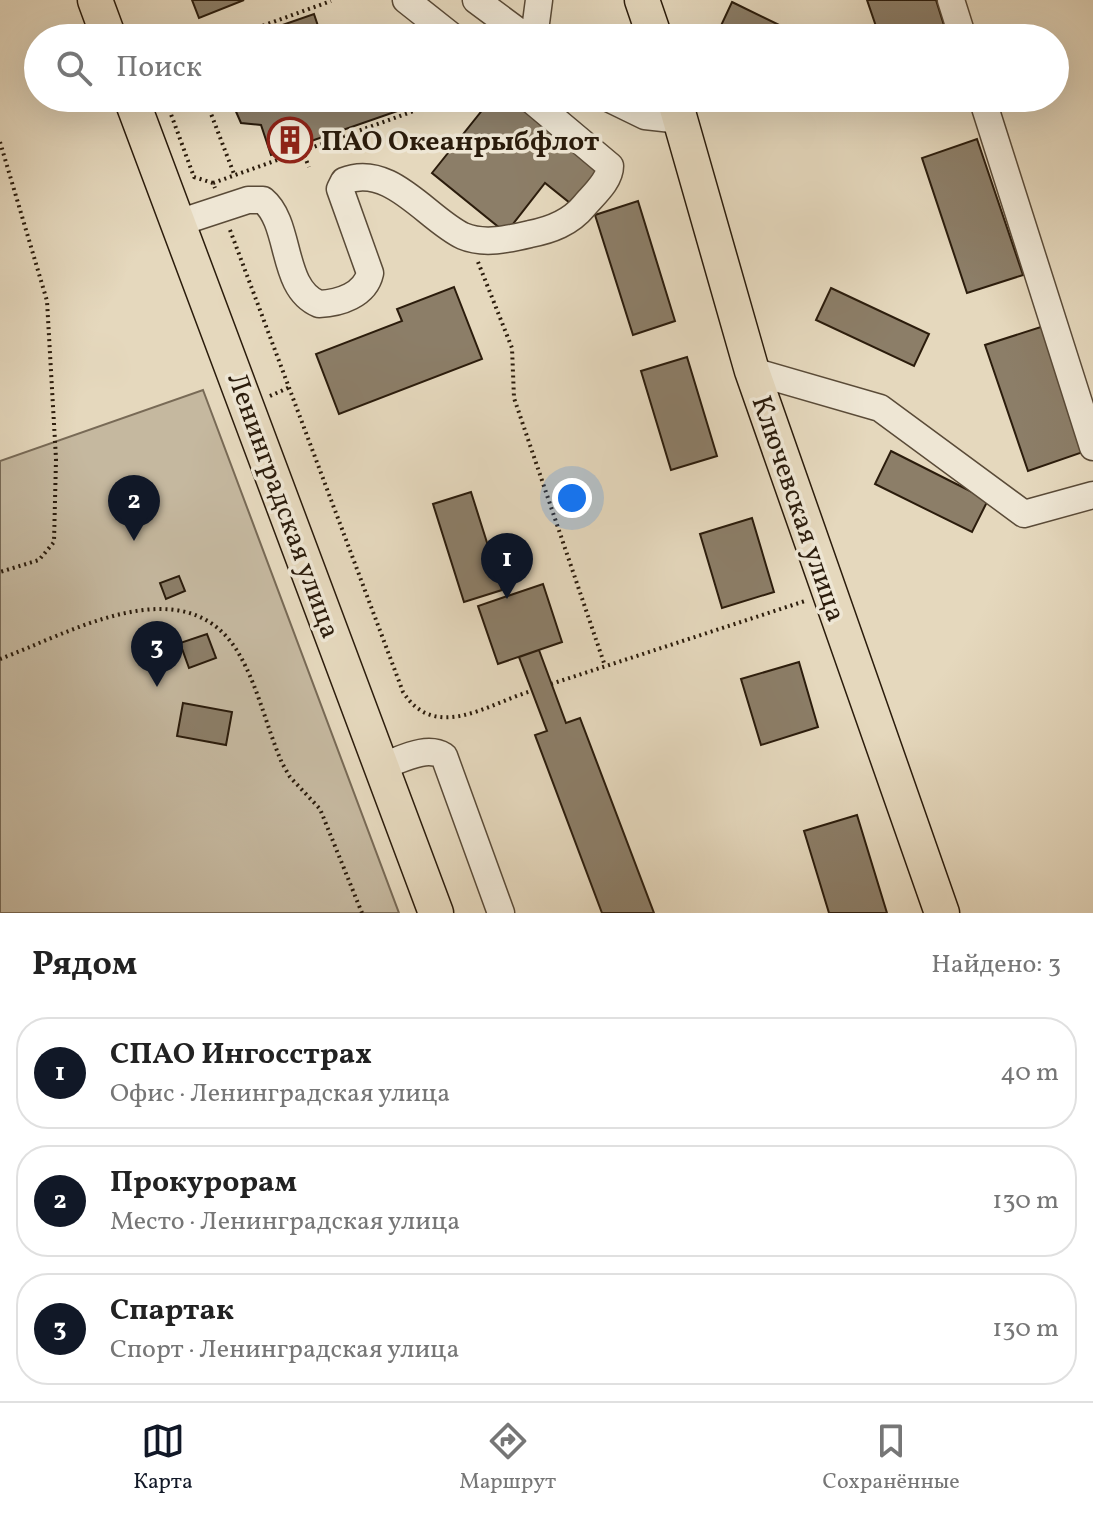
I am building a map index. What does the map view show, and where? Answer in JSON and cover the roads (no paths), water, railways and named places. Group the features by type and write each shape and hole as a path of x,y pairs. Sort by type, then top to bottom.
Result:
{"main road":[{"path":"95,0 104,24"},
{"path":"648,2 652,24"},
{"name":"Ленинградская улица","path":"136,112 436,913"},
{"name":"Ключевская улица","path":"679,112 752,371 942,913"}],"street":[{"path":"406,0 436,24"},
{"path":"476,0 508,24"},
{"path":"536,24 539,0"},
{"path":"951,0 959,24"},
{"path":"178,223 257,198 267,203 303,293 319,304 360,292 367,284 370,273 342,197 340,189 344,181 365,178 404,191 469,237 485,241 513,238 560,225 576,216 610,173 606,159 547,112"},
{"path":"637,112 645,116 664,112"},
{"path":"986,112 1093,447"},
{"path":"752,371 880,408 1024,514 1093,495"},
{"path":"382,766 426,751 435,751 444,756 501,913"}],"place":[{"name":"ПАО Океанрыбфлот","path":"290,140"},
{"name":"Прокурорам","path":"134,541"},
{"name":"СПАО Ингосстрах","path":"507,599"},
{"name":"Спартак","path":"157,687"}]}
